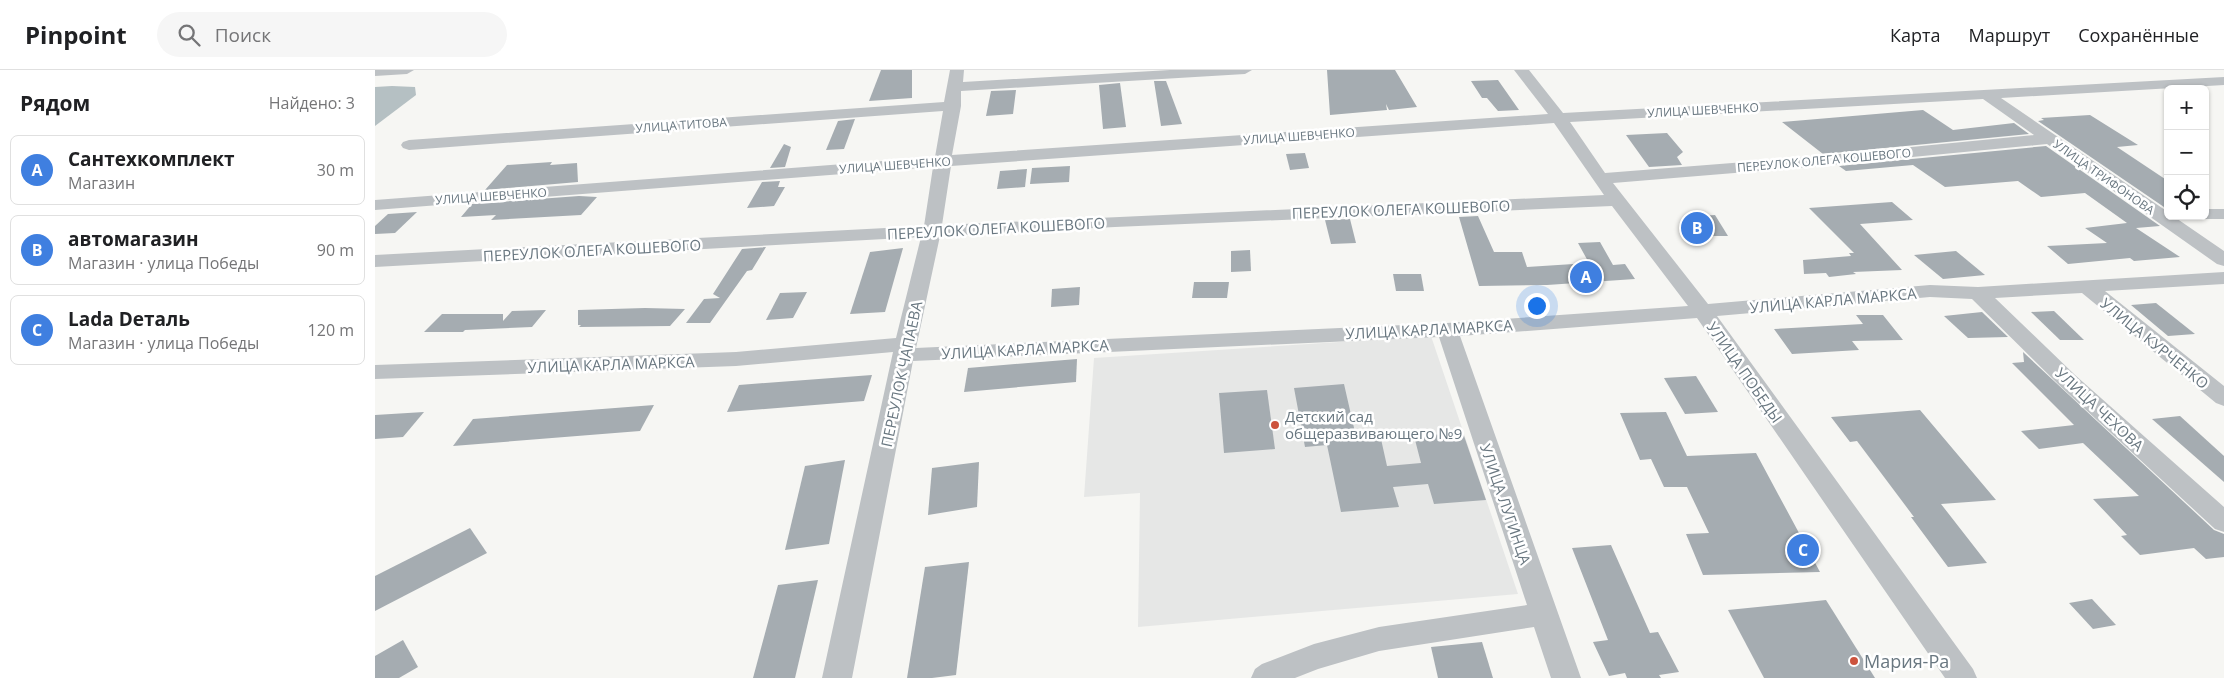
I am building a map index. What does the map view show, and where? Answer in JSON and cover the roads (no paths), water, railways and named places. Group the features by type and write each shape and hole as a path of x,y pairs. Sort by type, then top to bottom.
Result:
{"street":[{"path":"375,72 407,70"},
{"name":"УЛИЦА ТИТОВА","path":"409,145 955,88 1245,70"},
{"name":"УЛИЦА ПОБЕДЫ","path":"1521,70 1559,118 1600,179 1680,279 1962,678"},
{"path":"2193,70 2221,83"},
{"name":"УЛИЦА ШЕВЧЕНКО","path":"375,205 944,161 1559,118 1984,93 2221,83"},
{"name":"ПЕРЕУЛОК ЧАПАЕВА","path":"837,678 905,349 932,231 955,88"},
{"name":"УЛИЦА ТРИФОНОВА","path":"1984,93 2224,260"},
{"name":"ПЕРЕУЛОК ОЛЕГА КОШЕВОГО","path":"1600,179 1809,162 2048,139"},
{"name":"ПЕРЕУЛОК ОЛЕГА КОШЕВОГО","path":"375,261 932,231 1618,200"},
{"path":"2209,216 2224,214"},
{"name":"УЛИЦА КАРЛА МАРКСА","path":"375,372 736,359 905,349 1447,330 1702,311 1930,291 1977,293 2224,278"},
{"name":"УЛИЦА КУРЧЕНКО","path":"2087,287 2224,398"},
{"name":"УЛИЦА ЧЕХОВА","path":"1977,293 2067,380 2224,522"},
{"name":"УЛИЦА ЛУГИНЦА","path":"1447,330 1566,678"},
{"path":"1266,678 1273,673 1314,656 1379,639 1543,614"}],"place":[{"name":"автомагазин","path":"1697,228"},
{"name":"Сантехкомплект","path":"1586,277"},
{"name":"Детский сад общеразвивающего №9","path":"1275,425"},
{"name":"Lada Dеталь","path":"1803,550"},
{"name":"Мария-Ра","path":"1854,661"}]}
